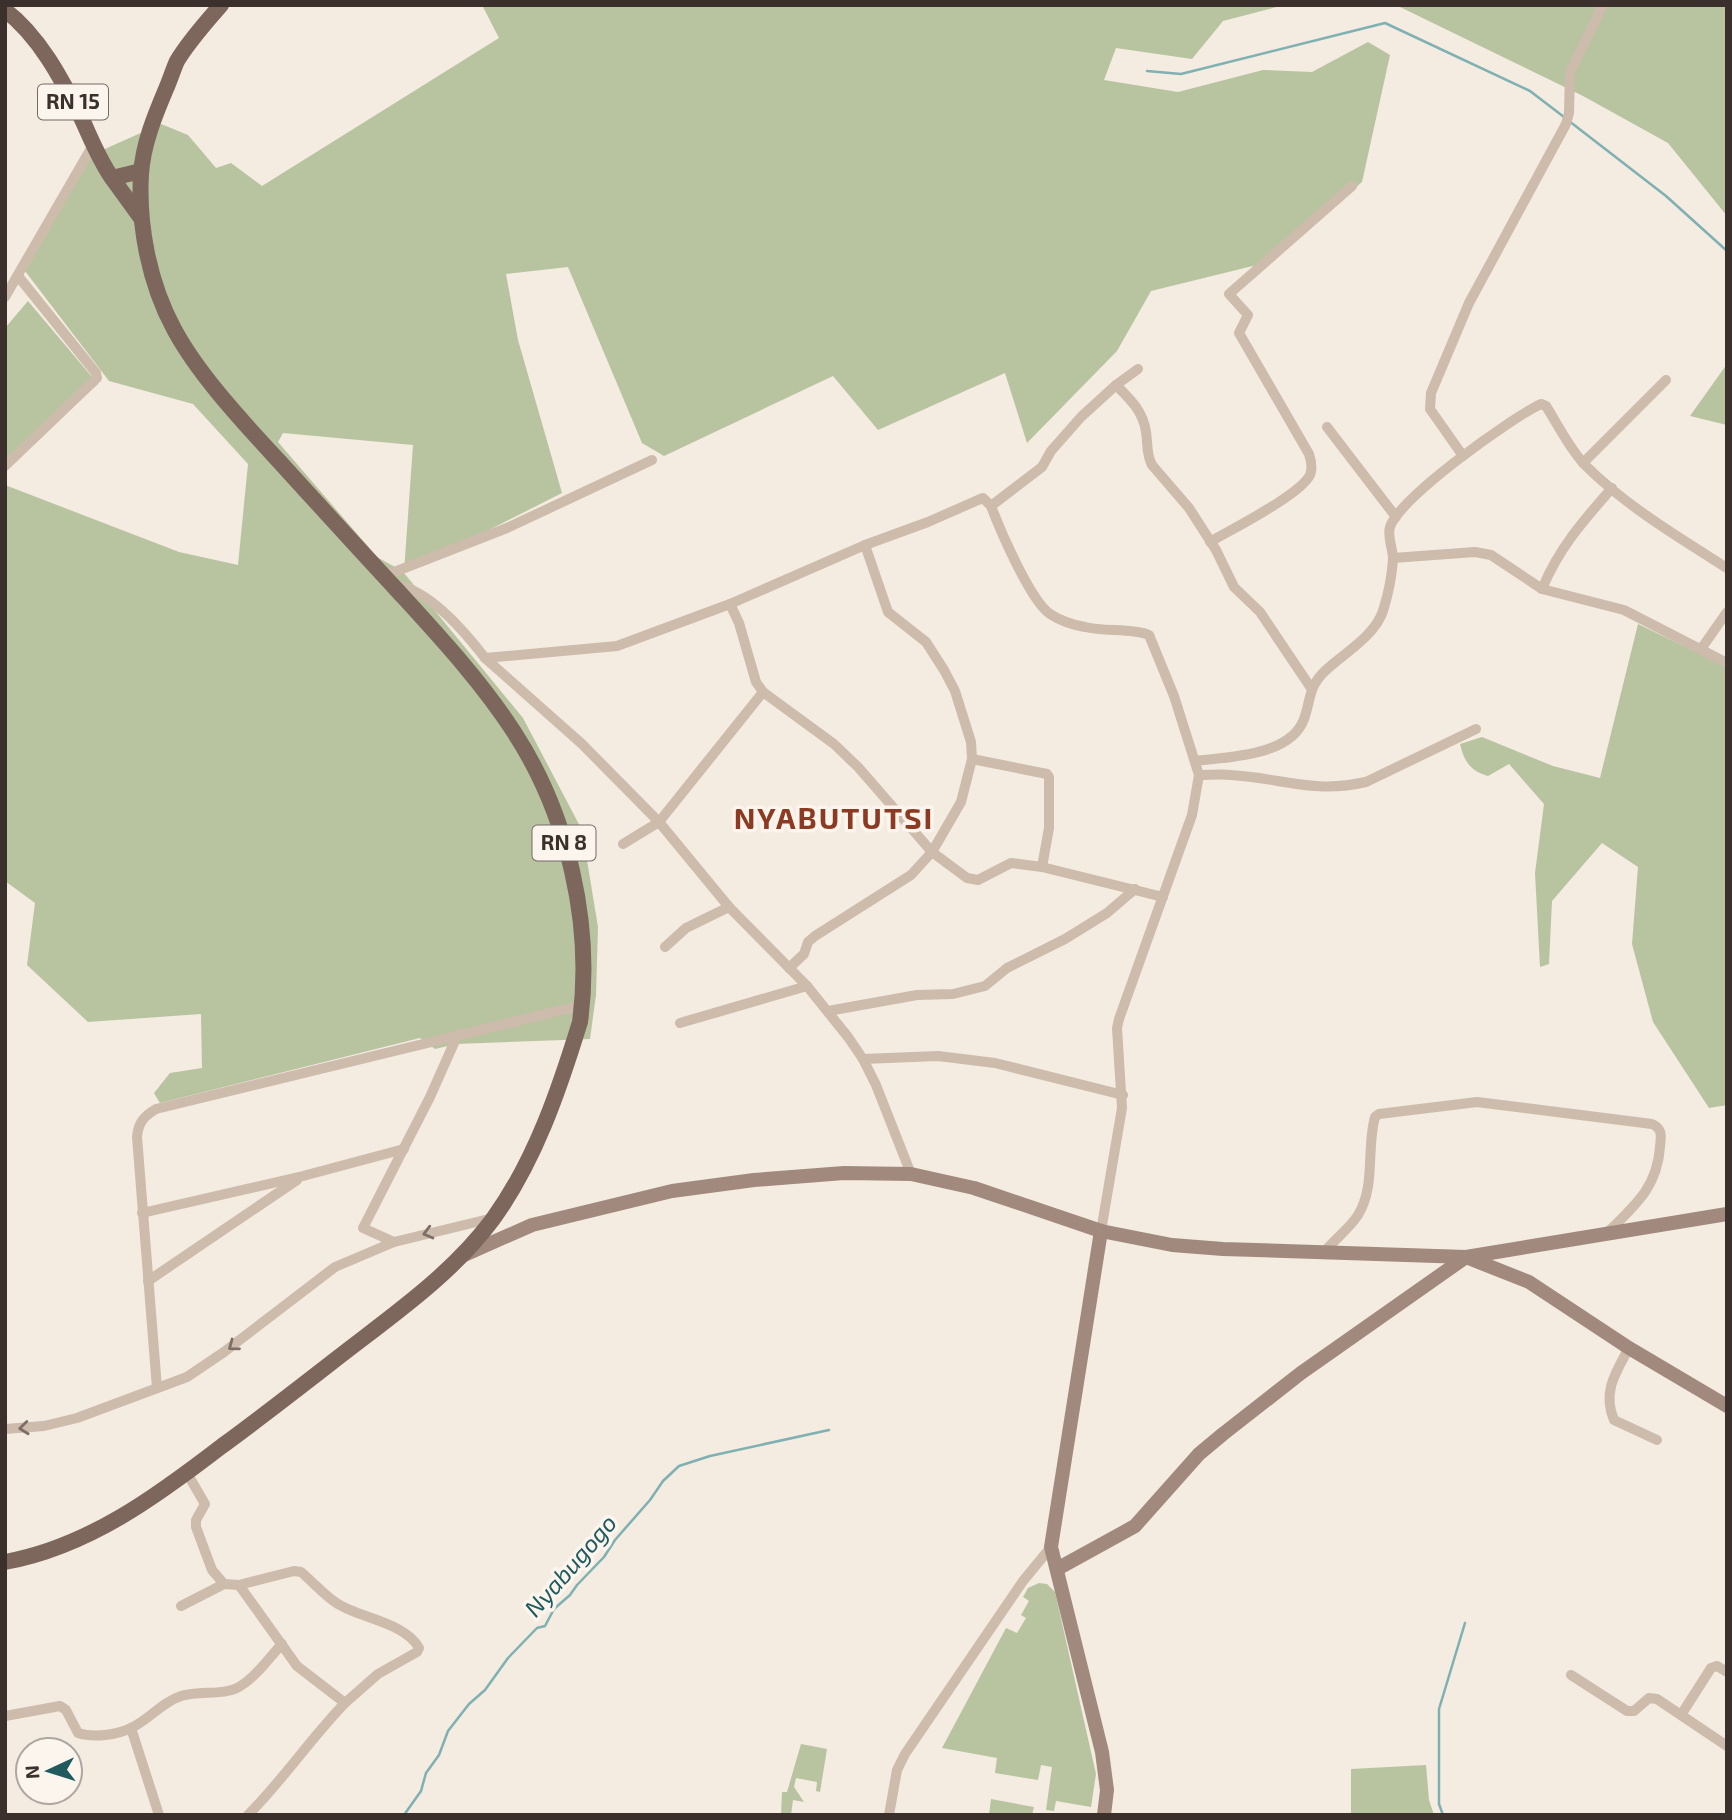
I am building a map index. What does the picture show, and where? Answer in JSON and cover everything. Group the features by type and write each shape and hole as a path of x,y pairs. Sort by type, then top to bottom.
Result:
{"main road":[{"name":"RN 8","path":"5,1562 26,1558 66,1544 121,1518 187,1473 392,1315 464,1255 494,1218 540,1137 566,1066 583,1004 582,942 563,835 538,774 514,732 450,648 252,432 188,353 173,327 157,289 141,218 141,172 152,122 177,61 221,5"},
{"name":"RN 15","path":"5,10 49,59 112,178 141,218"},
{"path":"112,178 141,172"}],"street":[{"path":"1462,456 1430,409 1431,393 1469,303 1566,124 1569,113 1570,72 1604,5"},
{"path":"5,297 93,145"},
{"path":"1210,542 1297,489 1310,476 1311,470 1309,454 1239,333 1248,315 1229,294 1352,186"},
{"path":"5,466 97,378 96,373 18,276"},
{"path":"991,506 1042,467 1051,451 1082,417 1116,385 1138,369"},
{"path":"1584,463 1666,380"},
{"path":"1116,385 1140,412 1146,431 1148,457 1152,465 1189,508 1234,587 1259,612 1311,688"},
{"path":"1195,761 1244,755 1281,744 1300,729 1311,688 1322,673 1377,624 1384,608 1393,558 1389,529 1396,517 1405,505 1462,456 1541,404 1546,406 1584,463 1612,488 1679,538 1727,568"},
{"path":"1327,427 1396,517"},
{"path":"388,580 508,528 652,460"},
{"path":"1542,589 1560,551 1612,488"},
{"path":"485,658 617,646 730,604 865,545 983,498 991,506 1018,567 1049,613 1087,628 1149,635 1174,696 1199,775 1192,815 1117,1028 1123,1095 1051,1547 1102,1752 1107,1790 1104,1815"},
{"path":"789,968 804,954 808,942 815,936 911,874 932,852 961,802 972,759 971,742 950,681 926,642 888,612 865,545"},
{"path":"1393,558 1475,552 1491,555 1542,589 1624,610 1727,663"},
{"path":"388,580 431,601 470,639 485,658 582,744 659,822 729,906 807,986 863,1059 911,1174"},
{"path":"730,604 739,623 756,682 763,692 811,725 858,767 932,852 967,878 978,880 1011,863 1042,867 1163,897"},
{"path":"1701,649 1727,612"},
{"path":"623,844 659,822 763,692"},
{"path":"1199,775 1229,774 1306,787 1349,786 1366,782 1476,729"},
{"path":"972,759 1047,774 1049,777 1048,828 1042,867"},
{"path":"828,1011 917,995 953,994 985,986 1007,968 1065,939 1107,913 1135,889"},
{"path":"665,947 686,928 729,906"},
{"path":"680,1023 807,986"},
{"path":"157,1388 142,1213 137,1129 141,1120 156,1109 583,1004"},
{"path":"394,1242 363,1228 458,1034"},
{"path":"863,1059 938,1056 995,1063 1123,1095"},
{"path":"1324,1252 1361,1209 1369,1177 1375,1117 1379,1114 1454,1103 1482,1102 1652,1124 1659,1128 1660,1155 1648,1192 1606,1234"},
{"path":"142,1213 303,1176 404,1149"},
{"path":"464,1255 532,1225 672,1191 754,1180 844,1173 911,1174 974,1188 1101,1231 1172,1245 1223,1249 1466,1257 1727,1214"},
{"path":"148,1281 303,1176"},
{"path":"5,1429 44,1426 77,1418 187,1377 335,1267 394,1242 494,1218"},
{"path":"1466,1257 1529,1282 1629,1348 1727,1406"},
{"path":"1058,1569 1135,1527 1199,1454 1223,1434 1301,1373 1466,1257"},
{"path":"1629,1348 1610,1383 1611,1411 1614,1420 1657,1440"},
{"path":"187,1473 205,1504 196,1520 196,1527 212,1570 224,1584"},
{"path":"889,1815 897,1770 905,1754 1023,1581 1051,1547"},
{"path":"181,1606 224,1584 239,1585 294,1571 301,1573 339,1605 372,1617 418,1644 416,1651 378,1674 327,1721 267,1796 248,1815"},
{"path":"239,1585 297,1666 345,1703"},
{"path":"5,1716 60,1706 66,1710 78,1733 97,1736 131,1728 177,1697 198,1692 231,1691 243,1685 282,1644"},
{"path":"1681,1715 1711,1668 1717,1666 1727,1672"},
{"path":"1571,1675 1627,1711 1634,1711 1649,1698 1653,1698 1727,1746"},
{"path":"131,1728 159,1815"}],"green space":[{"path":"482,5 1284,5 1223,21 1192,59 1116,48 1104,80 1178,92 1263,70 1312,72 1368,42 1390,55 1362,182 1269,262 1151,291 1117,351 1027,443 1005,373 878,430 833,376 664,456 642,443 568,267 506,274 518,340 562,493 404,573 523,718 582,830 598,927 596,995 590,1039 456,1044 435,1049 420,1038 160,1103 154,1093 170,1073 202,1068 201,1014 88,1022 27,965 35,903 5,881 5,485 179,552 238,565 248,464 193,404 109,381 25,271 89,156 161,124 188,135 216,168 231,163 262,186 499,38","holes":["283,433 413,445 404,572 377,557 278,442"]},
{"path":"1391,5 1726,5 1727,216 1668,143 1583,96"},
{"path":"28,301 98,384 5,466 5,328"},
{"path":"1727,364 1727,425 1690,416"},
{"path":"1638,624 1727,667 1727,1105 1709,1108 1653,1022 1632,944 1638,867 1602,843 1552,901 1549,964 1540,967 1535,873 1544,804 1509,764 1488,776 1472,768 1460,744 1482,737 1553,766 1600,778"},
{"path":"1039,1583 1047,1584 1055,1592 1096,1774 1091,1807 1056,1801 1054,1811 1046,1810 1052,1767 1041,1765 1038,1780 995,1773 997,1758 942,1748 1006,1628 1017,1633 1026,1618 1021,1615 1029,1601 1023,1597 1028,1588"},
{"path":"801,1744 827,1749 820,1792 816,1791 817,1782 796,1778 794,1787 804,1802 793,1800 791,1815 781,1815 782,1792 787,1792"},
{"path":"1426,1765 1429,1800 1434,1815 1351,1815 1351,1769"},
{"path":"991,1799 1034,1807 1032,1815 989,1815"}],"waterway":[{"path":"1147,71 1181,74 1385,23 1530,91 1564,117"},
{"path":"1569,121 1666,196 1727,251"},
{"name":"Nyabugogo","path":"404,1815 421,1791 426,1773 439,1755 448,1731 469,1704 485,1690 508,1658 537,1628 545,1626 554,1609 604,1557 663,1481 679,1466 710,1456 829,1430"},
{"path":"1443,1815 1439,1804 1439,1709 1465,1623"}],"district":[{"name":"NYABUTUTSI","path":"834,819"}]}
